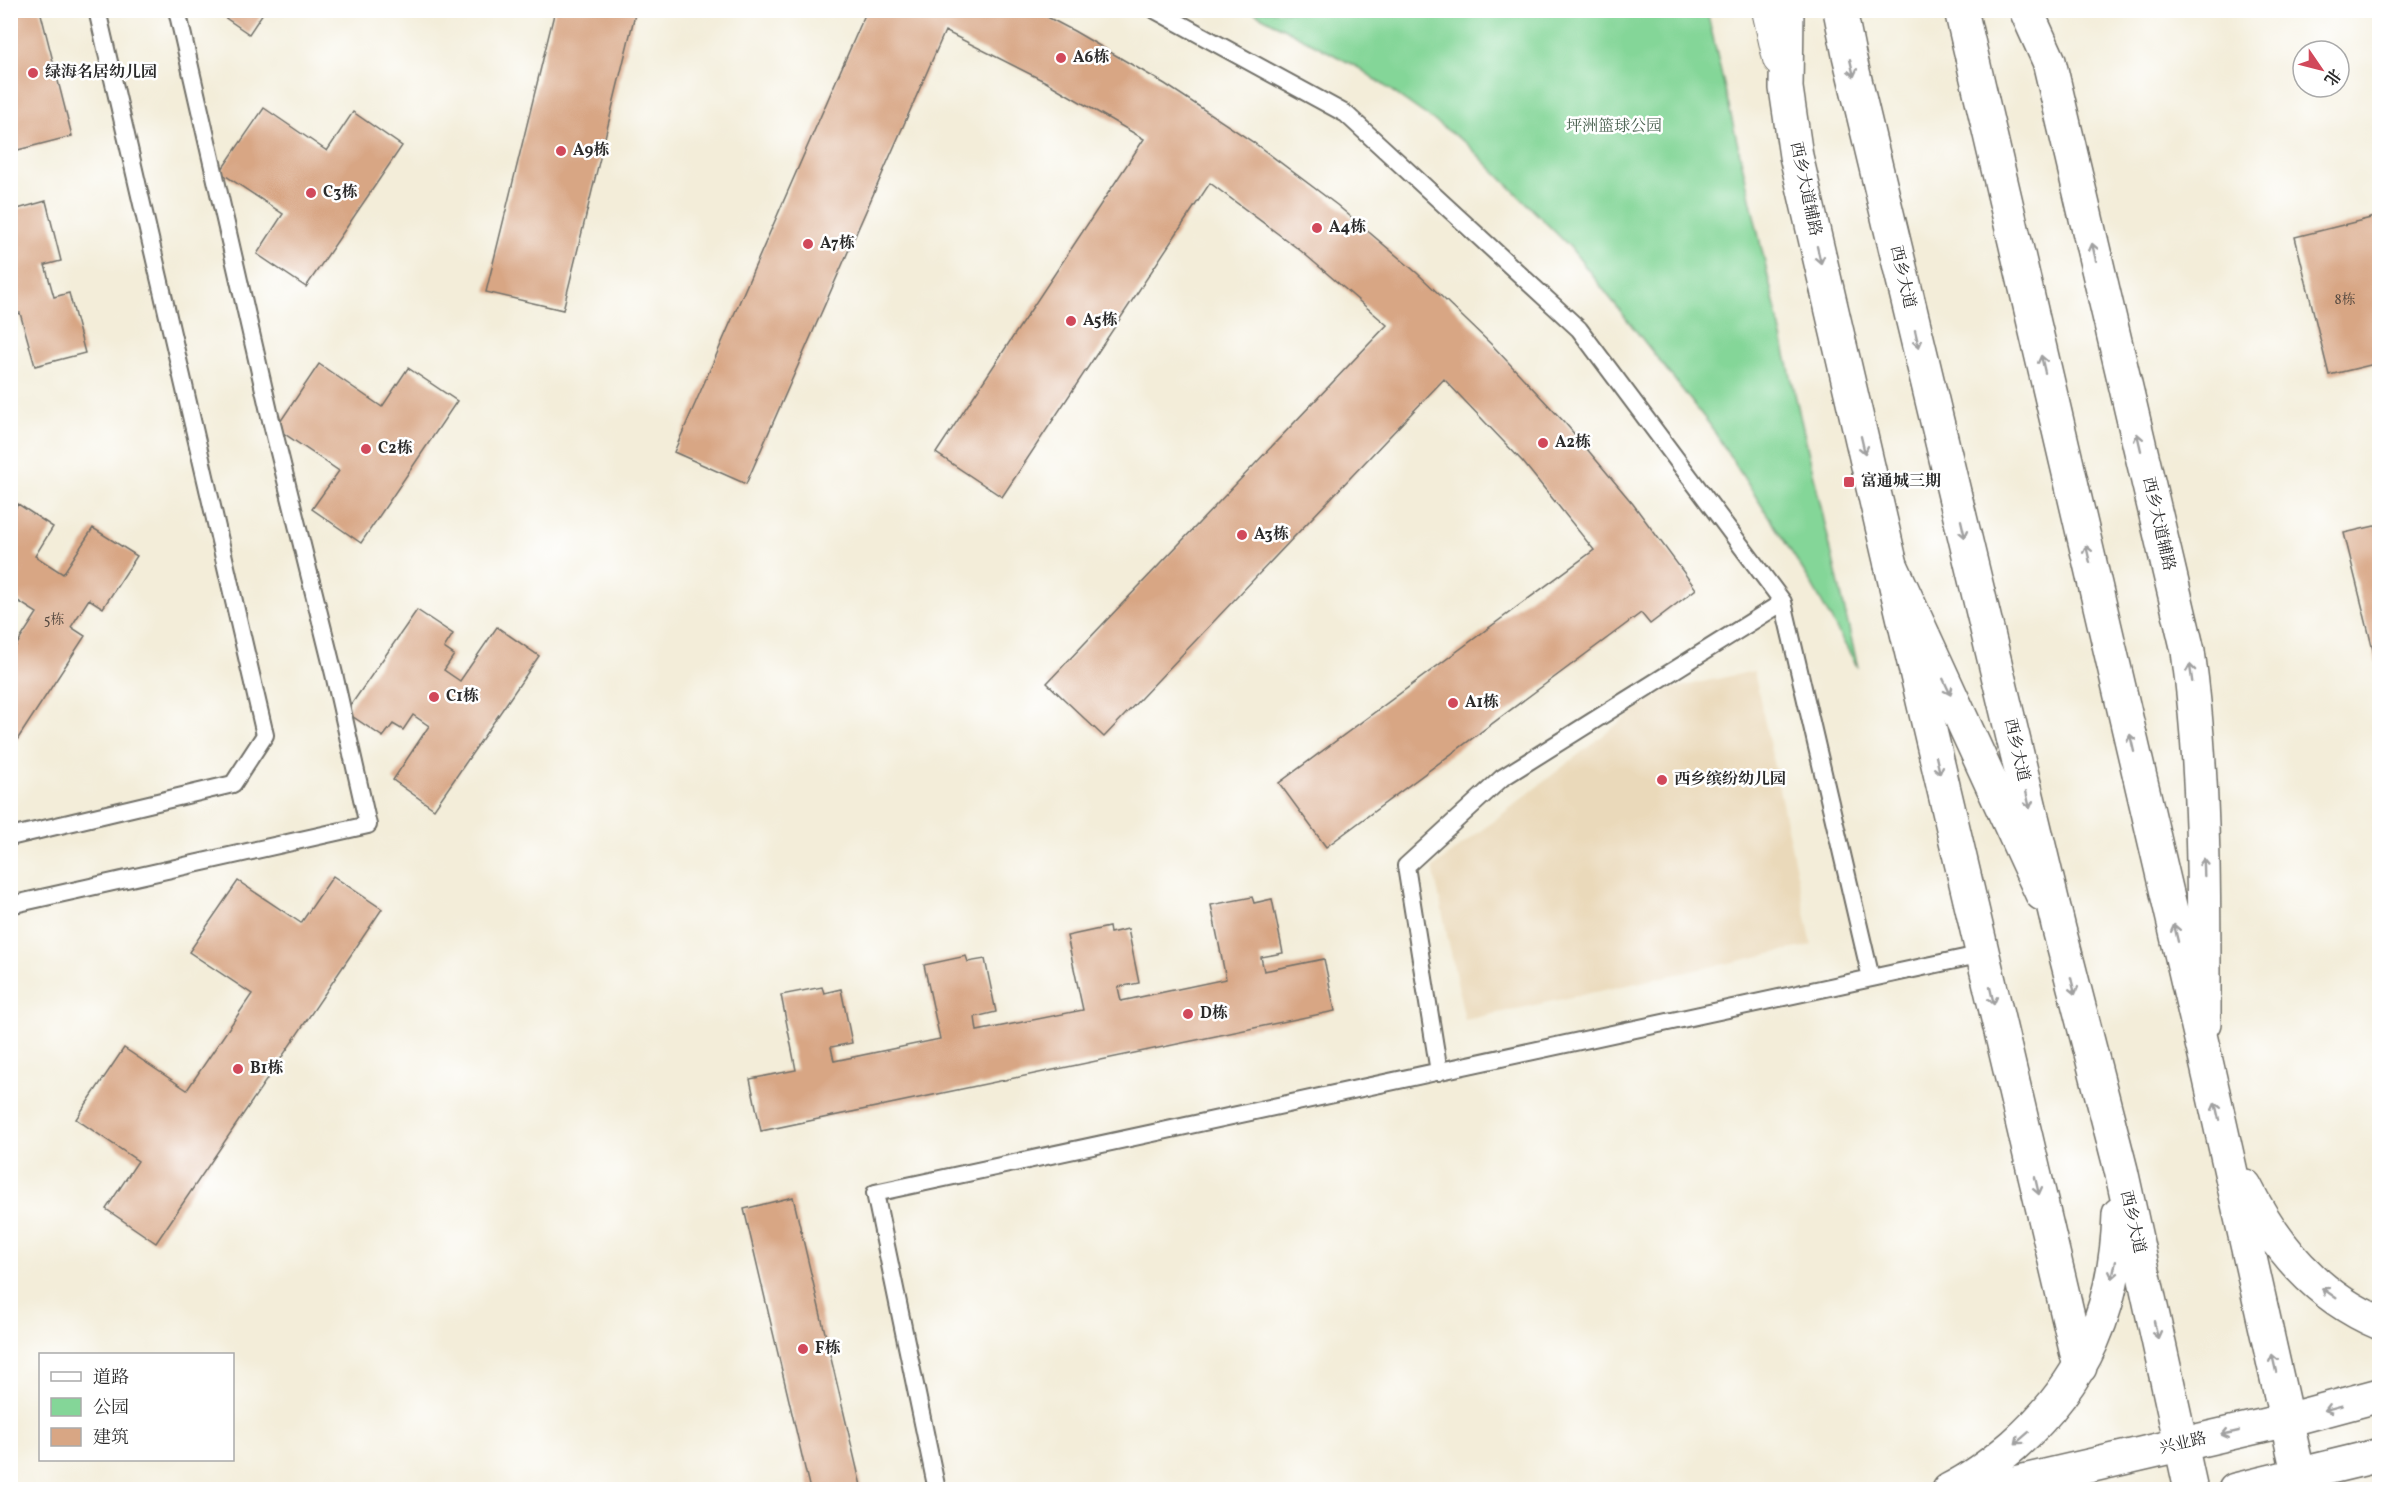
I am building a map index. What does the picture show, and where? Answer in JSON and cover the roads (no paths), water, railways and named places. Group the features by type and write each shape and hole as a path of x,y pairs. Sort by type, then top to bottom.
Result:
{"main road":[{"name":"西乡大道辅路","path":"1787,10 1786,88 1796,156 1891,565 2059,929"},
{"name":"西乡大道","path":"1840,10 1849,56 2059,929 2121,1170 2191,1490"},
{"path":"1961,10 2204,1052 2300,1482"},
{"name":"西乡大道辅路","path":"2026,10 2049,61 2188,651 2196,708 2205,873 2204,1052"},
{"path":"1891,565 2080,1367"},
{"path":"2224,1143 2262,1219 2287,1254 2315,1283 2343,1303 2379,1323"},
{"path":"1949,1490 1997,1459 2031,1430 2065,1391 2080,1367 2098,1329 2118,1250 2121,1170"},
{"name":"兴业路","path":"1985,1490 2287,1420 2379,1395"},
{"path":"2235,1490 2300,1482 2379,1455"}],"street":[{"name":"西乡大道辅路","path":"1768,10 1786,88"}],"lane":[{"path":"10,837 233,784 265,735 97,10"},
{"path":"10,905 368,825 334,674 270,416 177,10"},
{"path":"1155,10 1346,114 1579,329 1783,602 1871,978"},
{"path":"1439,1071 1406,866 1502,778 1783,602"},
{"path":"937,1490 875,1193 1983,954"}],"place":[{"name":"A6栋","path":"1061,58"},
{"name":"绿海名居幼儿园","path":"33,73"},
{"name":"A9栋","path":"561,151"},
{"name":"C3栋","path":"311,193"},
{"name":"A4栋","path":"1317,228"},
{"name":"A7栋","path":"808,244"},
{"name":"A5栋","path":"1071,321"},
{"name":"A2栋","path":"1543,443"},
{"name":"C2栋","path":"366,449"},
{"name":"富通城三期","path":"1849,482"},
{"name":"A3栋","path":"1242,535"},
{"name":"C1栋","path":"434,697"},
{"name":"A1栋","path":"1453,703"},
{"name":"西乡缤纷幼儿园","path":"1662,780"},
{"name":"D栋","path":"1188,1014"},
{"name":"B1栋","path":"238,1069"},
{"name":"F栋","path":"803,1349"}],"park label":[{"name":"坪洲篮球公园","path":"1614,127"}]}
